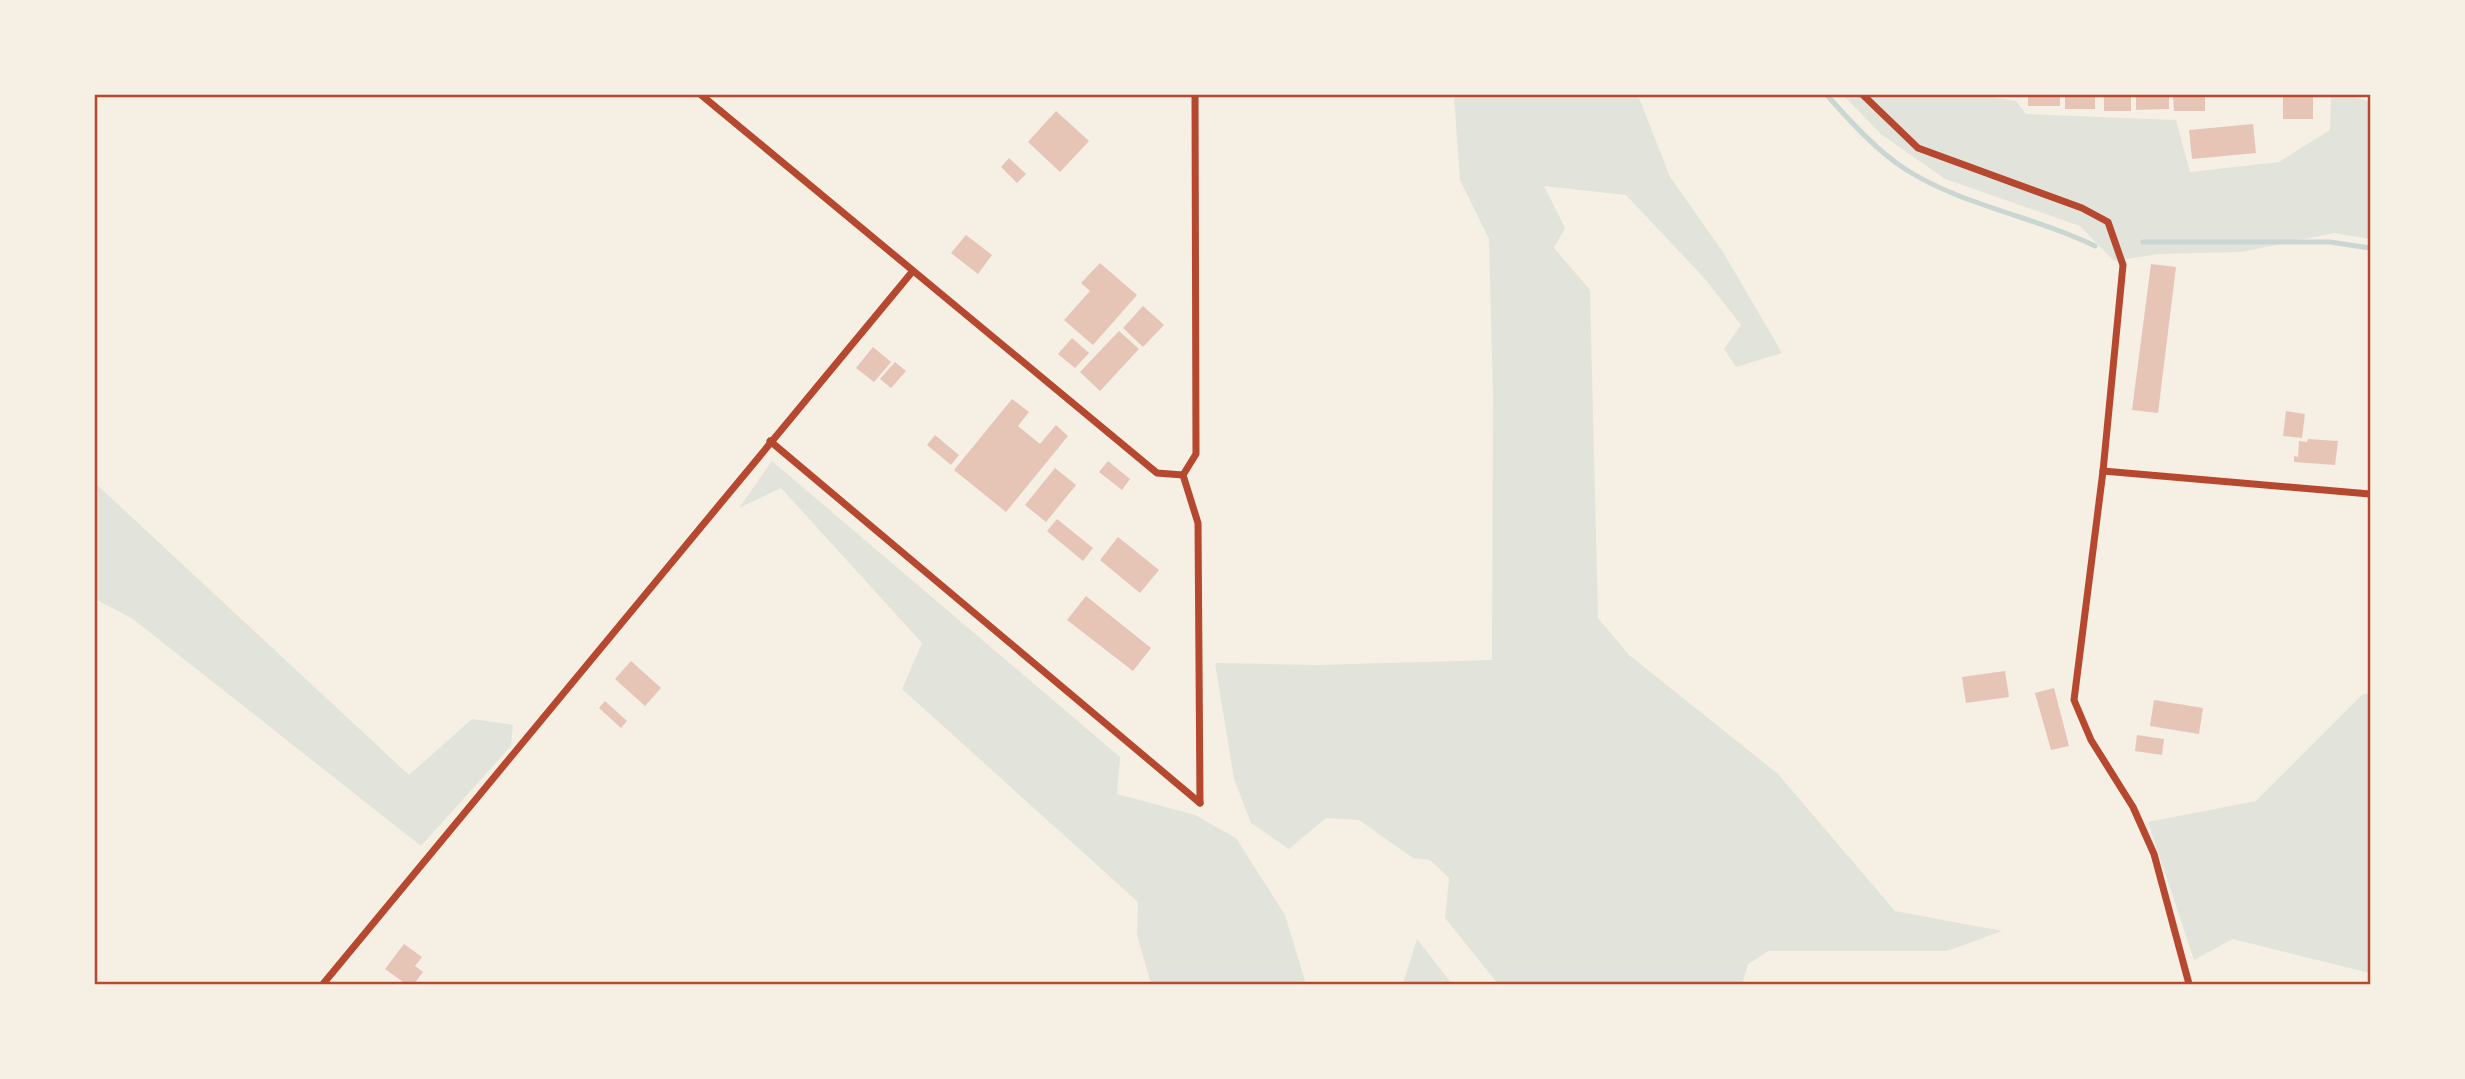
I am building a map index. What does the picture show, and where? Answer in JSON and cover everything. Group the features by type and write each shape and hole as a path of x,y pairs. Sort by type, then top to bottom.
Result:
{"street":[{"path":"701,94 1157,473 1183,475"},
{"path":"770,441 1199,803 1198,523 1183,475 1196,454 1195,94"},
{"path":"1862,94 1918,148 2082,208 2108,222 2123,265 2103,471 2074,700 2091,740 2133,807 2154,854 2189,985"},
{"path":"323,985 912,272"},
{"path":"2103,471 2371,494"}],"shaded area":[{"path":"1454,95 1638,95 1670,177 1723,252 1782,353 1736,367 1724,349 1741,325 1705,279 1626,195 1544,186 1565,228 1554,248 1590,290 1598,618 1629,655 1778,774 1895,911 2002,931 1947,951 1769,951 1748,964 1742,984 1498,984 1445,918 1449,878 1430,860 1413,858 1359,820 1326,818 1289,849 1251,823 1234,779 1215,663 1317,665 1492,660 1493,395 1489,239 1460,180"},
{"path":"1843,95 1982,95 2016,101 2026,114 2176,120 2190,172 2279,162 2330,130 2331,95 2350,95 2370,102 2370,239 2334,233 2241,252 2158,254 2114,261 2080,226 1945,179 1881,134"},
{"path":"772,461 1120,757 1117,794 1195,815 1236,838 1285,915 1306,984 1151,984 1137,935 1138,902 902,689 922,643 781,488 739,508"},
{"path":"95,483 409,775 472,719 513,725 511,746 421,846 133,619 95,599"},
{"path":"2363,694 2370,694 2370,973 2233,939 2194,960 2148,822 2256,801"},
{"path":"1417,939 1452,984 1403,984"}],"building":[{"path":"2028,94 2060,94 2060,106 2028,106"},
{"path":"2065,94 2095,94 2095,109 2065,109"},
{"path":"2104,94 2131,94 2131,111 2104,111"},
{"path":"2136,94 2169,94 2169,109 2136,110"},
{"path":"2173,94 2205,94 2205,111 2174,111"},
{"path":"2283,94 2313,94 2313,119 2283,119"},
{"path":"1056,111 1089,141 1060,172 1028,142"},
{"path":"2253,124 2256,153 2192,159 2189,130"},
{"path":"1009,158 1026,174 1017,183 1001,167"},
{"path":"966,235 992,255 978,274 951,253"},
{"path":"1100,263 1137,295 1093,345 1064,320 1090,291 1081,283"},
{"path":"2151,264 2176,267 2158,413 2132,410"},
{"path":"1143,306 1164,325 1143,347 1123,328"},
{"path":"1119,331 1139,349 1100,391 1080,372"},
{"path":"1072,338 1089,353 1075,368 1058,354"},
{"path":"873,347 891,362 874,382 856,368"},
{"path":"895,362 906,371 891,388 880,379"},
{"path":"1012,399 1029,412 1018,426 1040,444 1056,425 1068,436 1006,512 954,470"},
{"path":"2286,411 2305,414 2302,438 2283,436"},
{"path":"935,435 959,455 951,465 927,445"},
{"path":"2308,439 2338,441 2335,465 2294,462 2294,456 2298,457 2299,441 2307,442"},
{"path":"1108,461 1130,479 1122,490 1099,472"},
{"path":"1055,468 1076,485 1046,522 1025,505"},
{"path":"1057,519 1093,548 1083,561 1047,531"},
{"path":"1118,537 1159,570 1140,593 1100,560"},
{"path":"1086,596 1151,648 1133,671 1067,620"},
{"path":"631,661 661,688 645,706 615,679"},
{"path":"2005,671 2009,697 1966,703 1962,677"},
{"path":"2054,688 2069,746 2051,750 2035,693"},
{"path":"2154,700 2203,708 2199,734 2150,726"},
{"path":"605,701 627,721 621,728 599,708"},
{"path":"2137,735 2164,739 2162,755 2135,751"},
{"path":"404,944 422,957 415,966 423,972 414,984 406,984 385,969"}],"waterway":[{"path":"1826,94 1884,153 1927,182 2095,246"},
{"path":"2143,242 2330,242 2370,248"}]}
